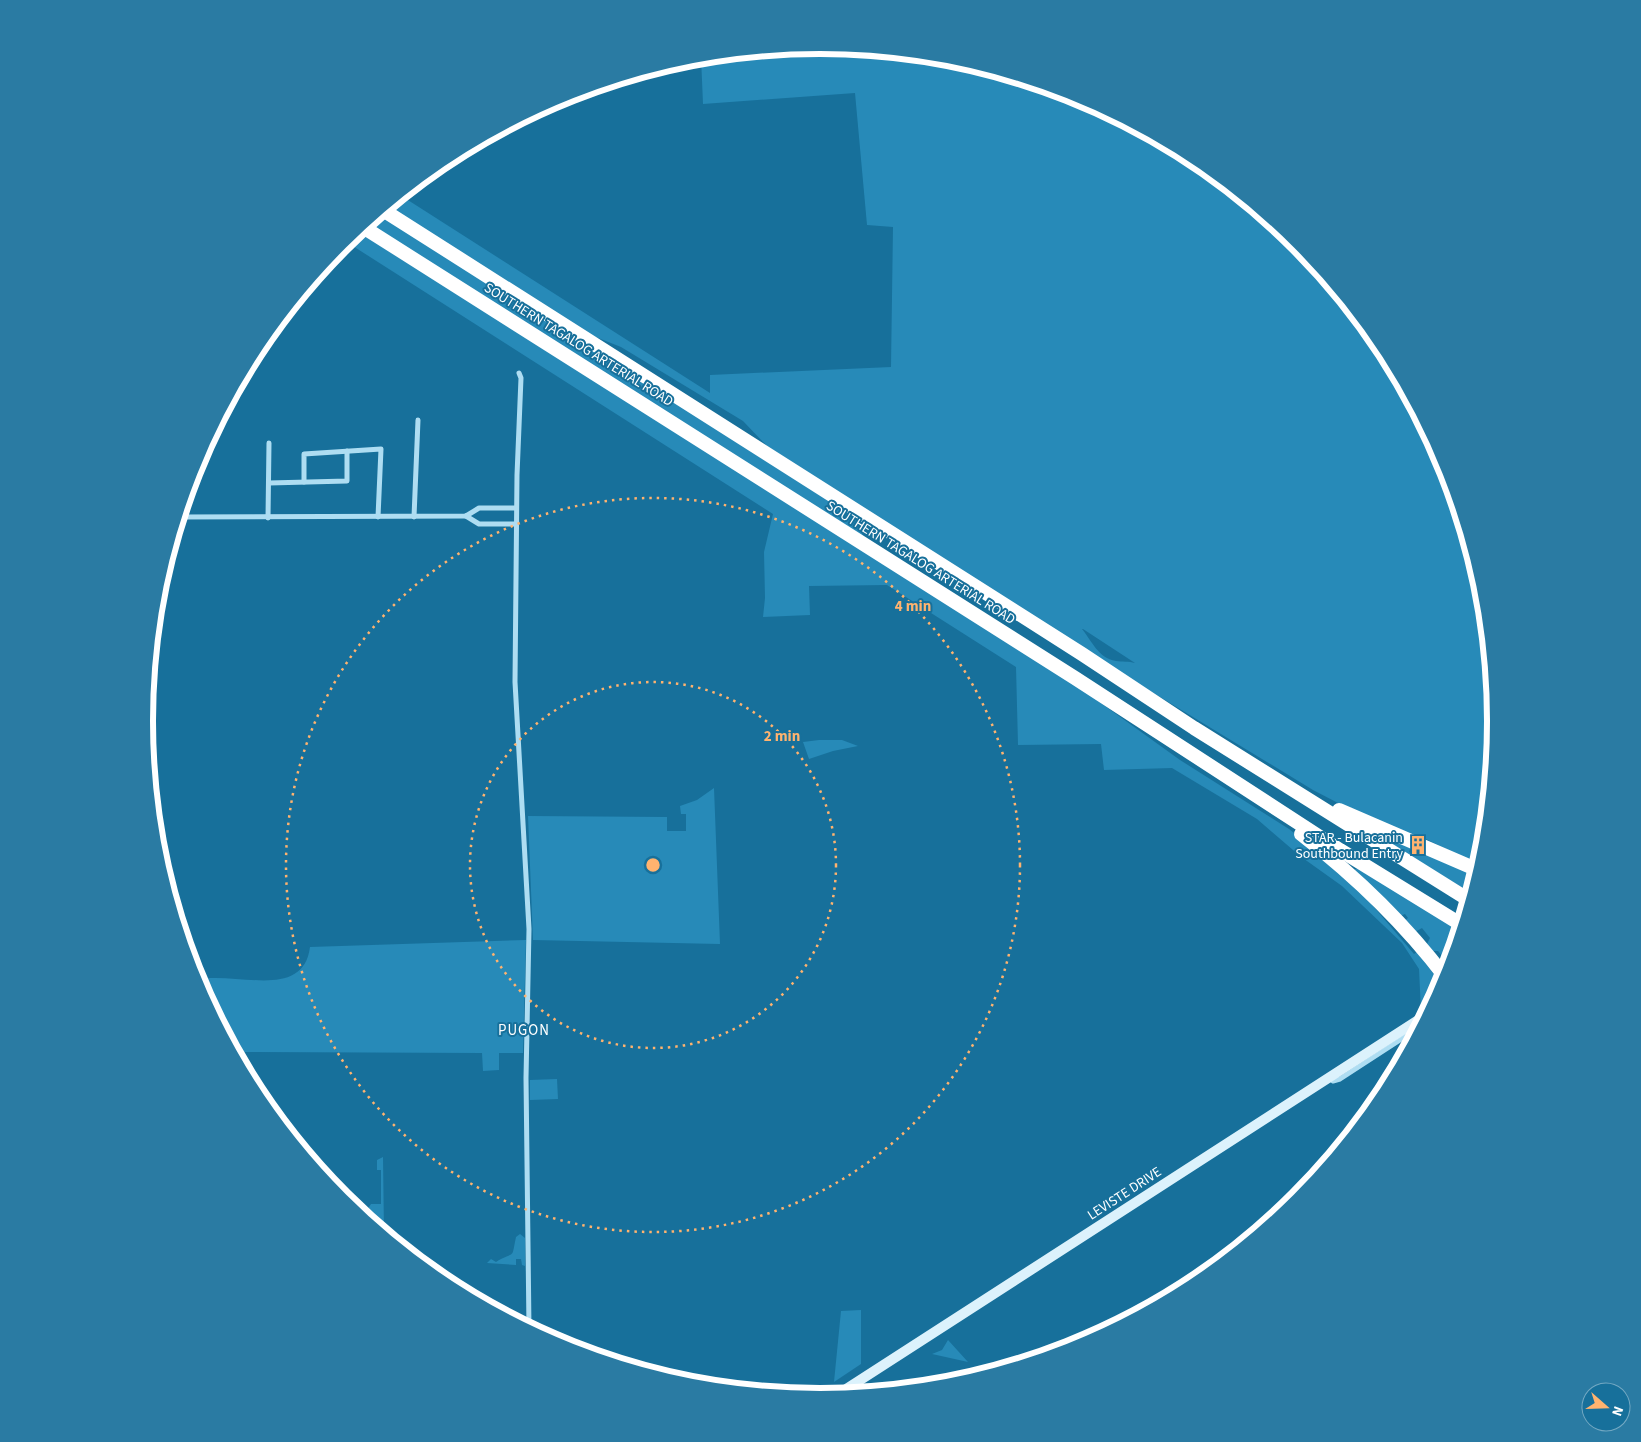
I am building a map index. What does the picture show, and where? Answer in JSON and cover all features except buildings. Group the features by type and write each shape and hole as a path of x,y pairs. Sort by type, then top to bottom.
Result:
{"highway":[{"name":"SOUTHERN TAGALOG ARTERIAL ROAD","path":"388,213 1464,897"},
{"name":"SOUTHERN TAGALOG ARTERIAL ROAD","path":"369,230 1340,850 1457,921"},
{"path":"1257,767 1364,822 1471,867"},
{"path":"1216,770 1305,837 1352,877 1416,942 1439,970"}],"main road":[{"name":"LEVISTE DRIVE","path":"849,1387 1415,1023"}],"street":[{"path":"519,373 521,378 516,508 516,732 529,930 526,1078 529,1321"},
{"path":"414,517 418,420"},
{"path":"268,518 269,443"},
{"path":"304,482 304,454 381,449 378,517"},
{"path":"269,483 347,482 347,451"},
{"path":"186,517 466,516 479,508 516,508"},
{"path":"466,516 479,524 516,524"},
{"path":"1329,1077 1333,1081 1340,1080 1409,1034"}],"shaded area":[{"path":"777,55 864,55 908,59 993,76 1035,89 1076,105 1154,143 1191,166 1227,192 1292,249 1350,315 1398,387 1419,426 1437,466 1465,548 1482,634 1488,721 1482,808 1472,862 1426,839 1367,818 1313,790 1137,683 767,446 743,421 621,347 583,332 392,210 406,199 710,393 710,375 891,367 893,227 867,225 855,93 703,104 701,65 733,59","holes":["1082,629 1135,663 1116,661 1104,656"]},
{"path":"383,217 868,526 860,538 372,228"},
{"path":"364,235 1087,693 1180,760 1289,829 1356,886 1414,954 1417,952 1436,977 1421,1011 1419,969 1402,943 1342,886 1300,856 1257,819 1172,768 1104,770 1101,744 1018,745 1016,667 887,585 809,586 810,615 763,617 765,598 764,552 773,514 352,246"},
{"path":"842,740 858,746 833,751 809,759 803,742"},
{"path":"714,788 720,944 533,940 528,816 667,817 667,831 686,831 686,814 681,814 680,806 697,800"},
{"path":"1343,814 1411,846 1409,852 1420,856 1422,852 1470,871 1466,890"},
{"path":"1354,869 1358,869 1455,927 1444,958 1438,951 1432,951 1427,944 1430,938 1422,928 1415,932 1404,921 1408,918 1405,914 1400,916"},
{"path":"526,940 523,1053 499,1053 499,1070 483,1071 482,1053 241,1052 205,979 281,979 295,974 305,964 310,947"},
{"path":"557,1079 558,1099 530,1100 530,1080"},
{"path":"383,1157 384,1225 367,1210 371,1204 381,1204 381,1170 377,1170 377,1160"},
{"path":"520,1234 525,1238 525,1266 522,1265 521,1259 516,1259 516,1265 487,1263 491,1259 496,1262 512,1254 516,1237"},
{"path":"861,1310 861,1364 834,1382 841,1311"},
{"path":"948,1340 968,1362 932,1354 942,1350"}],"place":[{"name":"STAR - Bulacanin Southbound Entry","path":"1418,845"}],"district":[{"name":"PUGON","path":"524,1030"}]}
